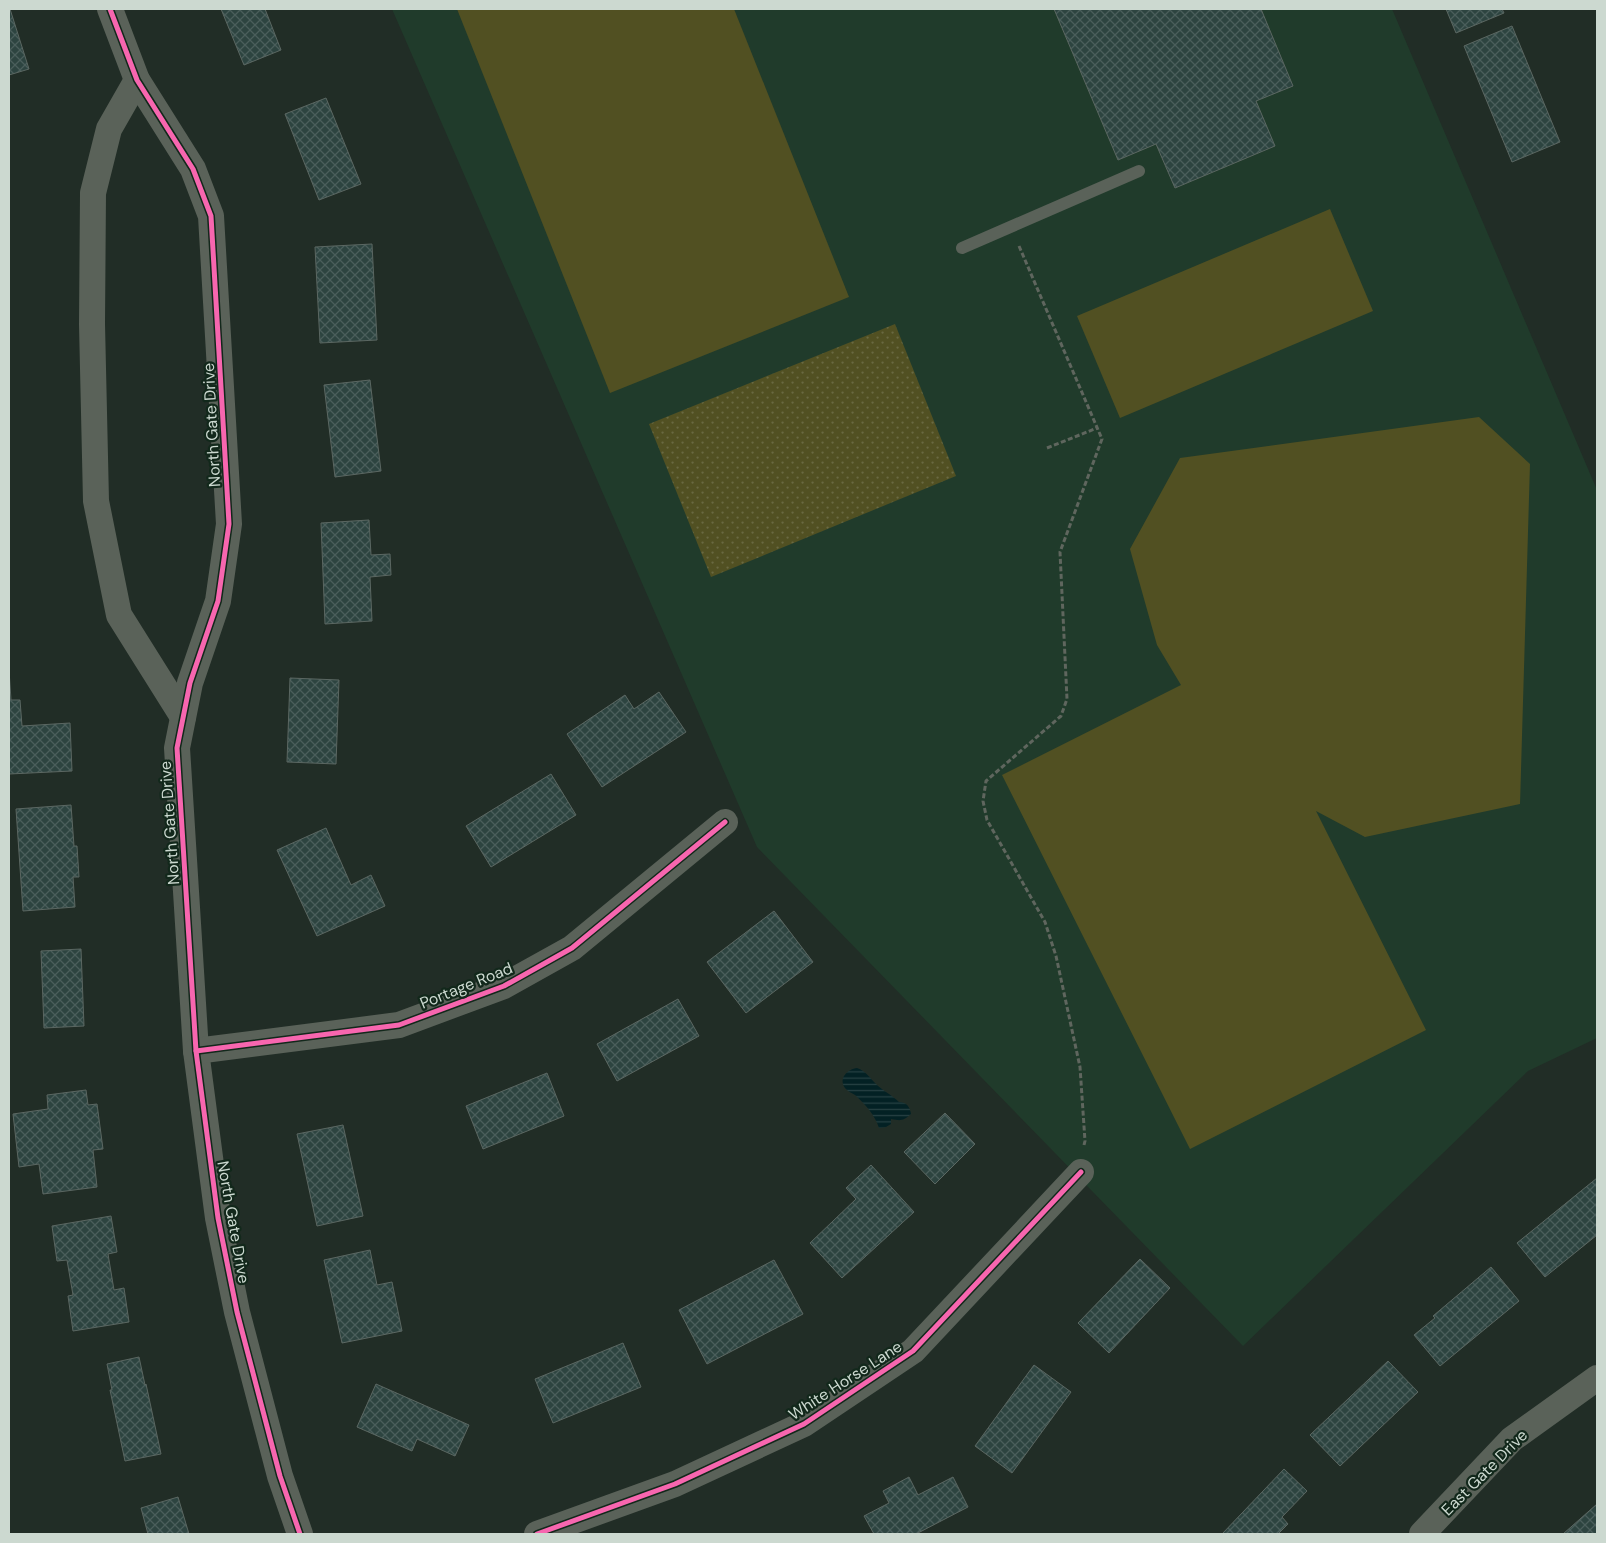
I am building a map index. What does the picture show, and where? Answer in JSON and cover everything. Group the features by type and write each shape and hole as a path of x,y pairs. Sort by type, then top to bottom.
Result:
{"street":[{"name":"North Gate Drive","path":"110,9 137,80 193,170 211,216 230,524 218,601 190,684 177,748 196,1051 218,1218 237,1312 280,1476 300,1534"},
{"path":"137,80 109,129 93,193 92,324 96,501 119,615 183,717"},
{"name":"Portage Road","path":"196,1051 399,1025 504,986 572,948 725,822"},
{"name":"White Horse Lane","path":"537,1534 675,1484 804,1424 913,1351 1081,1172"},
{"name":"East Gate Drive","path":"1422,1534 1512,1439 1597,1378"}],"lane":[{"path":"962,248 1139,171"}],"path":[{"path":"1011,227 1102,439 1060,552 1067,699 1061,716 986,781 983,801 987,820 1045,922 1056,956 1080,1067 1085,1141 1080,1157 1081,1172"},
{"path":"1047,448 1097,428"}],"shaded area":[{"path":"392,9 1392,9 1597,490 1597,1038 1528,1071 1243,1346 757,847"},
{"path":"457,9 734,9 849,297 610,393"},
{"path":"1330,209 1373,311 1120,418 1077,316"},
{"path":"895,324 956,476 711,577 649,424"},
{"path":"1479,417 1530,464 1520,804 1365,837 1316,811 1426,1030 1190,1149 1002,775 1181,685 1157,645 1130,549 1180,458"}],"water":[{"path":"857,1068 899,1102 906,1104 911,1114 902,1120 891,1119 891,1124 879,1128 869,1110 843,1084 845,1075 850,1070"}],"building":[{"path":"9,9 29,69 9,75"},
{"path":"221,9 265,9 281,50 244,65"},
{"path":"1054,9 1261,9 1293,86 1256,101 1275,146 1175,188 1156,144 1118,160"},
{"path":"1446,9 1502,9 1504,13 1456,33"},
{"path":"1512,26 1560,142 1512,162 1464,46"},
{"path":"326,98 361,184 319,200 285,114"},
{"path":"372,244 377,340 320,343 315,247"},
{"path":"370,380 381,471 335,477 324,385"},
{"path":"369,520 371,555 390,554 391,575 370,577 372,621 325,624 321,523"},
{"path":"9,670 11,700 20,700 22,726 70,723 72,771 9,774"},
{"path":"290,678 339,680 336,764 287,762"},
{"path":"659,692 686,732 602,787 567,734 625,695 634,709"},
{"path":"551,774 576,815 491,867 466,826"},
{"path":"71,805 74,846 77,846 79,877 73,877 75,907 23,911 16,809"},
{"path":"326,828 351,885 371,875 385,906 317,936 277,850"},
{"path":"774,911 813,962 746,1013 707,962"},
{"path":"81,949 84,1026 44,1028 41,951"},
{"path":"678,999 699,1036 617,1081 597,1044"},
{"path":"547,1073 564,1116 483,1149 466,1106"},
{"path":"86,1090 88,1105 97,1104 103,1149 93,1150 97,1187 43,1194 39,1164 19,1167 13,1114 48,1109 47,1095"},
{"path":"945,1113 975,1144 935,1184 904,1152"},
{"path":"343,1125 363,1216 317,1226 297,1134"},
{"path":"871,1165 914,1212 842,1278 810,1243 856,1199 846,1188"},
{"path":"1597,1178 1597,1235 1545,1277 1517,1243"},
{"path":"111,1216 117,1252 108,1254 114,1290 124,1288 129,1322 73,1331 68,1296 73,1295 67,1260 57,1261 52,1226"},
{"path":"370,1250 377,1285 392,1282 402,1331 342,1343 324,1260"},
{"path":"1140,1259 1170,1288 1109,1353 1078,1323"},
{"path":"774,1260 803,1314 707,1364 679,1310"},
{"path":"1491,1267 1519,1301 1440,1366 1414,1335 1435,1318 1433,1316"},
{"path":"623,1343 641,1387 553,1423 535,1379"},
{"path":"139,1357 161,1454 125,1461 110,1390 112,1390 107,1364"},
{"path":"1388,1361 1418,1392 1340,1466 1310,1435"},
{"path":"1034,1365 1071,1392 1012,1473 975,1446"},
{"path":"376,1384 469,1425 455,1456 417,1439 412,1451 357,1427"},
{"path":"1284,1469 1307,1491 1282,1517 1288,1524 1278,1534 1222,1534"},
{"path":"909,1477 918,1495 953,1477 968,1507 916,1534 874,1534 864,1516 889,1503 883,1491"},
{"path":"178,1497 189,1534 148,1534 141,1508"},
{"path":"1597,1504 1597,1534 1563,1534"}],"cycle path":[{"path":"110,9 137,80 193,169 211,216 229,524 218,601 190,683 177,748 196,1051 218,1218 237,1312 280,1476 300,1534"},
{"path":"196,1051 399,1025 504,986 572,948 725,822"},
{"path":"537,1534 675,1484 804,1424 913,1351 1081,1172"}]}
